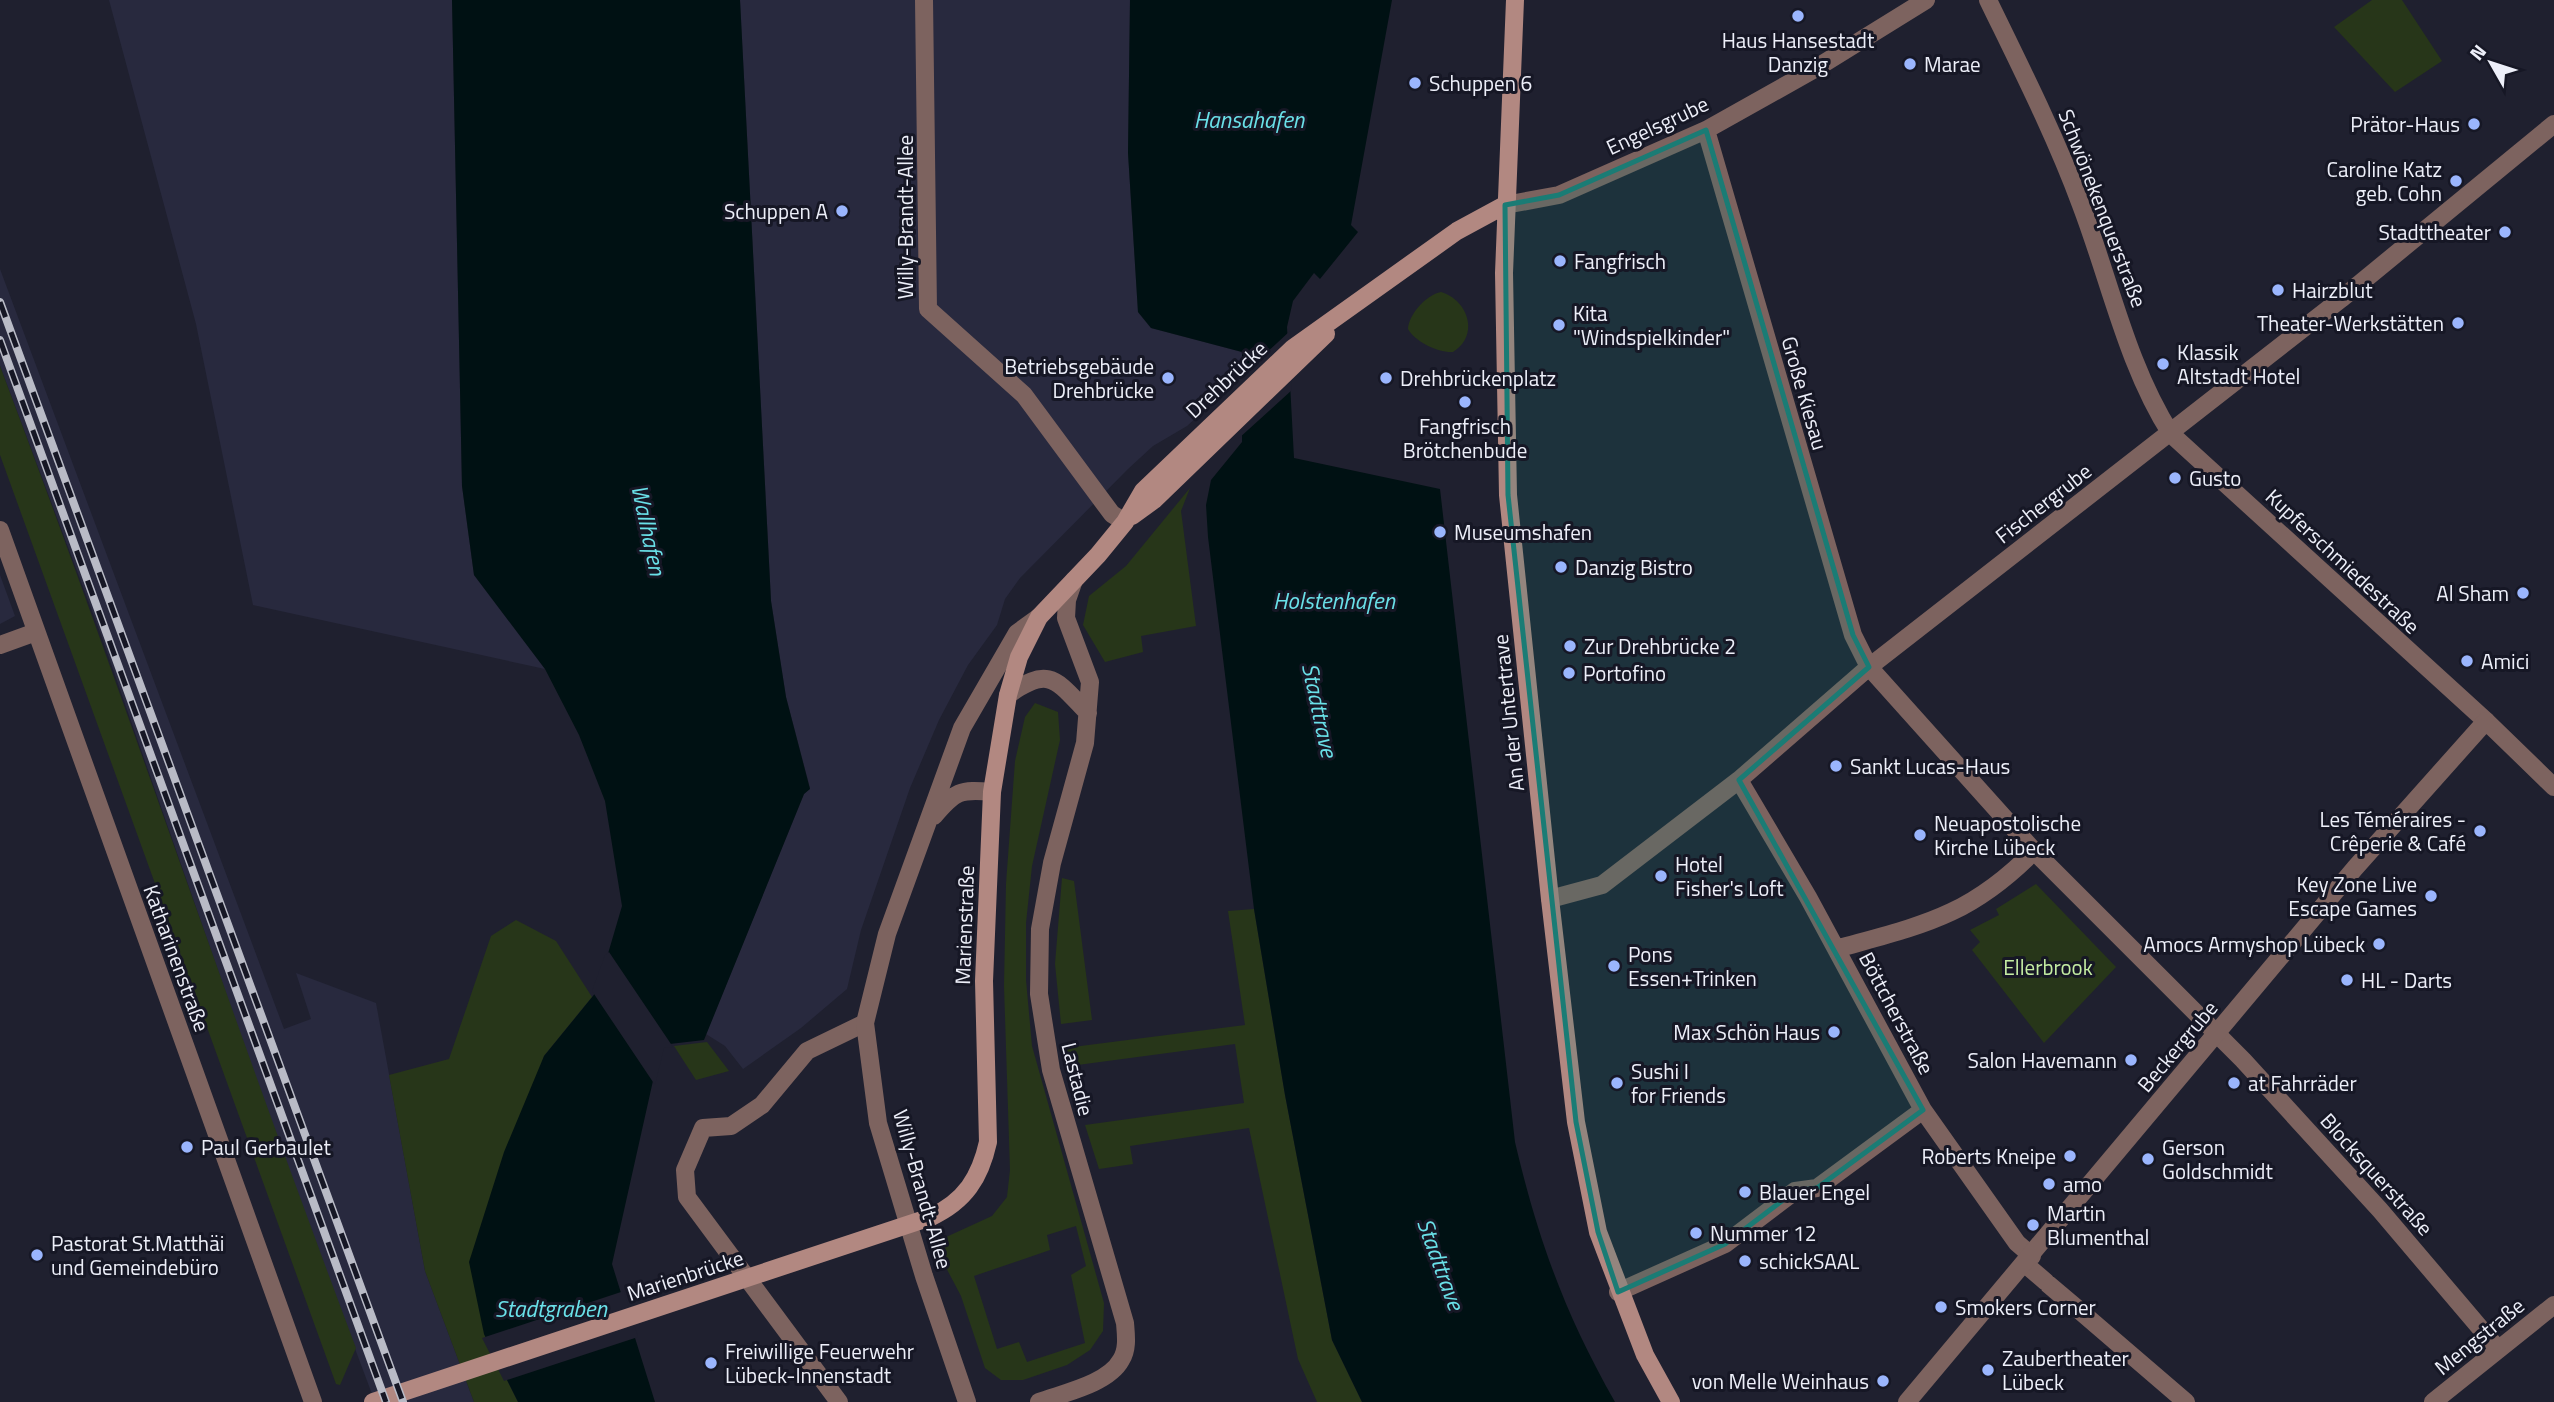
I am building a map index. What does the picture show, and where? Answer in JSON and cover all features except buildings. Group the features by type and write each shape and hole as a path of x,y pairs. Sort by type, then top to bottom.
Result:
{"main road":[{"name":"An der Untertrave","path":"1515,0 1505,205 1508,495 1550,899 1576,1122 1598,1232 1618,1292 1644,1355 1671,1402"},
{"path":"1350,309 1457,231 1505,205"},
{"name":"Drehbrücke","path":"1191,443 1293,348 1350,309"},
{"name":"Drehbrücke","path":"1195,462 1294,369 1350,309"},
{"name":"Willy-Brandt-Allee","path":"1039,617 1125,522 1143,491 1191,443"},
{"name":"Willy-Brandt-Allee","path":"1125,522 1154,500 1195,462"},
{"name":"Marienstraße","path":"931,1217 964,1196 984,1161 988,1142 984,981 992,792 1008,695 1019,657 1039,617"},
{"name":"Marienbrücke","path":"373,1402 931,1217"}],"street":[{"name":"Willy-Brandt-Allee","path":"924,0 928,309 1024,395 1112,514 1125,522"},
{"name":"Engelsgrube","path":"1505,205 1559,195 1706,130 1813,70 1926,0"},
{"name":"Schwönekenquerstraße","path":"1988,0 2034,93 2081,204 2148,399 2171,434"},
{"name":"Fischergrube","path":"1550,899 1602,886 1740,780 1869,667 2171,434 2554,124"},
{"name":"Große Kiesau","path":"1706,130 1853,635 1869,667"},
{"name":"Kupferschmiedestraße","path":"2171,434 2486,721 2554,787"},
{"name":"Katharinenstraße","path":"0,530 313,1402"},
{"name":"Lastadie","path":"1039,1402 1109,1372 1121,1361 1126,1341 1125,1323 1051,1070 1039,994 1040,929 1052,863 1085,744 1088,713 1090,682 1066,618 1074,580"},
{"name":"Willy-Brandt-Allee","path":"967,1402 924,1276 878,1123 865,1023 887,934 962,727 1017,633 1039,617"},
{"path":"0,645 36,632"},
{"path":"1869,667 2034,851 2217,1034"},
{"path":"1008,695 1030,680 1050,679 1060,684 1088,713"},
{"name":"Beckergrube","path":"1907,1402 2355,868 2486,721"},
{"name":"Böttcherstraße","path":"1740,780 1923,1110 2028,1260 2047,1283 2186,1402"},
{"name":"Willy-Brandt-Allee","path":"927,824 949,798 962,790 992,792"},
{"path":"1836,949 1926,925 1963,908 1993,890 2034,851"},
{"path":"839,1402 687,1197 685,1170 703,1128 732,1126 762,1105 807,1051 865,1023"},
{"name":"Blocksquerstraße","path":"2217,1034 2380,1210 2498,1349"},
{"path":"1618,1292 1725,1244 1795,1191 1817,1188 1923,1110"},
{"name":"Mengstraße","path":"2432,1402 2554,1305"}],"highlighted area":[{"path":"1706,130 1853,635 1869,667 1739,780 1923,1110 1817,1188 1795,1191 1725,1244 1618,1292 1598,1232 1576,1122 1508,495 1505,205 1559,195"}],"shaded area":[{"path":"109,0 452,0 462,486 474,575 545,669 253,605 196,324"},
{"path":"740,0 1130,0 1128,152 1138,312 1151,328 1242,352 1242,375 1187,426 1153,446 1128,469 1020,578 1005,599 997,625 968,665 939,720 910,788 861,930 847,989 801,1028 743,1069 725,1046 706,1034 804,794 810,788 786,697 771,601"},
{"path":"0,269 284,1029 311,1019 296,973 376,1003 425,1271 474,1402 375,1402 282,1154 100,632 0,366"},
{"path":"0,575 15,616 0,624"}],"green space":[{"path":"2372,0 2402,0 2442,61 2395,92 2334,27"},
{"path":"1441,292 1458,302 1467,319 1466,337 1453,352 1428,346 1408,329 1411,317 1419,306"},
{"path":"0,366 356,1348 340,1385 336,1384 0,455"},
{"path":"1190,488 1181,511 1196,626 1141,636 1143,652 1105,662 1083,625 1089,596 1126,566"},
{"path":"1035,703 1058,712 1060,740 1032,866 1026,923 1026,980 1032,1046 1104,1303 1103,1331 1090,1350 1067,1365 1023,1380 1001,1380 985,1368 961,1296 933,1243 992,1216 1007,1197 1010,1170 1004,986 1006,884 1015,761 1025,717","holes":["1076,1226 1086,1266 1071,1275 1085,1343 1027,1362 1019,1342 997,1349 974,1276 1050,1250 1047,1235"]},
{"path":"1062,878 1074,881 1092,1020 1061,1024 1055,964"},
{"name":"Ellerbrook","path":"2036,884 2116,967 2044,1043 1972,950 1980,942 1970,930 1999,915 1996,909"},
{"path":"1254,909 1285,1095 1332,1340 1362,1402 1317,1402 1298,1359 1249,1128 1130,1146 1133,1164 1099,1169 1085,1125 1244,1103 1235,1044 1070,1066 1065,1048 1245,1025 1228,911"},
{"path":"516,920 556,941 592,997 544,1056 484,1334 518,1402 474,1402 425,1271 389,1075 449,1059 491,936"},
{"path":"707,1042 729,1071 696,1080 674,1046"}],"water":[{"path":"452,0 740,0 771,601 786,697 810,789 804,794 704,1040 661,1045 612,1264 655,1402 518,1402 484,1334 469,1262 504,1152 544,1056 597,991 622,906 605,801 579,735 545,669 474,575 462,486"},
{"name":"Holstenhafen","path":"1130,0 1392,0 1351,225 1358,232 1320,279 1314,273 1293,301 1287,327 1294,458 1440,489 1515,1142 1533,1212 1555,1276 1597,1370 1615,1402 1362,1402 1332,1340 1285,1095 1254,909 1208,537 1206,505 1211,480 1242,442 1242,352 1151,328 1138,312 1128,153"}],"pier":[{"path":"1290,331 1292,390 1238,439 1238,379"},
{"path":"609,952 673,1047 664,1048 655,1085 592,991 605,955"},
{"path":"624,1291 638,1337 504,1381 482,1338"}],"railway":[{"path":"0,302 403,1402"},
{"path":"0,340 386,1402"}],"place":[{"name":"Haus Hansestadt Danzig","path":"1798,16"},
{"name":"Marae","path":"1910,64"},
{"name":"Schuppen 6","path":"1415,83"},
{"name":"Prätor-Haus","path":"2474,124"},
{"name":"Caroline Katz geb. Cohn","path":"2456,181"},
{"name":"Schuppen A","path":"842,211"},
{"name":"Stadttheater","path":"2505,232"},
{"name":"Fangfrisch","path":"1560,261"},
{"name":"Hairzblut","path":"2278,290"},
{"name":"Theater-Werkstätten","path":"2458,323"},
{"name":"Kita \"Windspielkinder\"","path":"1559,325"},
{"name":"Klassik Altstadt Hotel","path":"2163,364"},
{"name":"Betriebsgebäude Drehbrücke","path":"1168,378"},
{"name":"Drehbrückenplatz","path":"1386,378"},
{"name":"Fangfrisch Brötchenbude","path":"1465,402"},
{"name":"Gusto","path":"2175,478"},
{"name":"Museumshafen","path":"1440,532"},
{"name":"Danzig Bistro","path":"1561,567"},
{"name":"Al Sham","path":"2523,593"},
{"name":"Zur Drehbrücke 2","path":"1570,646"},
{"name":"Amici","path":"2467,661"},
{"name":"Portofino","path":"1569,673"},
{"name":"Sankt Lucas-Haus","path":"1836,766"},
{"name":"Les Téméraires - Crêperie & Café","path":"2480,831"},
{"name":"Neuapostolische Kirche Lübeck","path":"1920,835"},
{"name":"Hotel Fisher's Loft","path":"1661,876"},
{"name":"Key Zone Live Escape Games","path":"2431,896"},
{"name":"Amocs Armyshop Lübeck","path":"2379,944"},
{"name":"Pons Essen+Trinken","path":"1614,966"},
{"name":"HL - Darts","path":"2347,980"},
{"name":"Max Schön Haus","path":"1834,1032"},
{"name":"Salon Havemann","path":"2131,1060"},
{"name":"Sushi I for Friends","path":"1617,1083"},
{"name":"at Fahrräder","path":"2234,1083"},
{"name":"Paul Gerbaulet","path":"187,1147"},
{"name":"Roberts Kneipe","path":"2070,1156"},
{"name":"Gerson Goldschmidt","path":"2148,1159"},
{"name":"amo","path":"2049,1184"},
{"name":"Blauer Engel","path":"1745,1192"},
{"name":"Martin Blumenthal","path":"2033,1225"},
{"name":"Nummer 12","path":"1696,1233"},
{"name":"Pastorat St.Matthäi und Gemeindebüro","path":"37,1255"},
{"name":"schickSAAL","path":"1745,1261"},
{"name":"Smokers Corner","path":"1941,1307"},
{"name":"Freiwillige Feuerwehr Lübeck-Innenstadt","path":"711,1363"},
{"name":"Zaubertheater Lübeck","path":"1988,1370"},
{"name":"von Melle Weinhaus","path":"1883,1381"}],"water label":[{"name":"Hansahafen","path":"1249,119"},
{"name":"Wallhafen","path":"649,530"},
{"name":"Stadttrave","path":"1320,710"},
{"name":"Stadttrave","path":"1441,1264"},
{"name":"Stadtgraben","path":"551,1308"}]}
